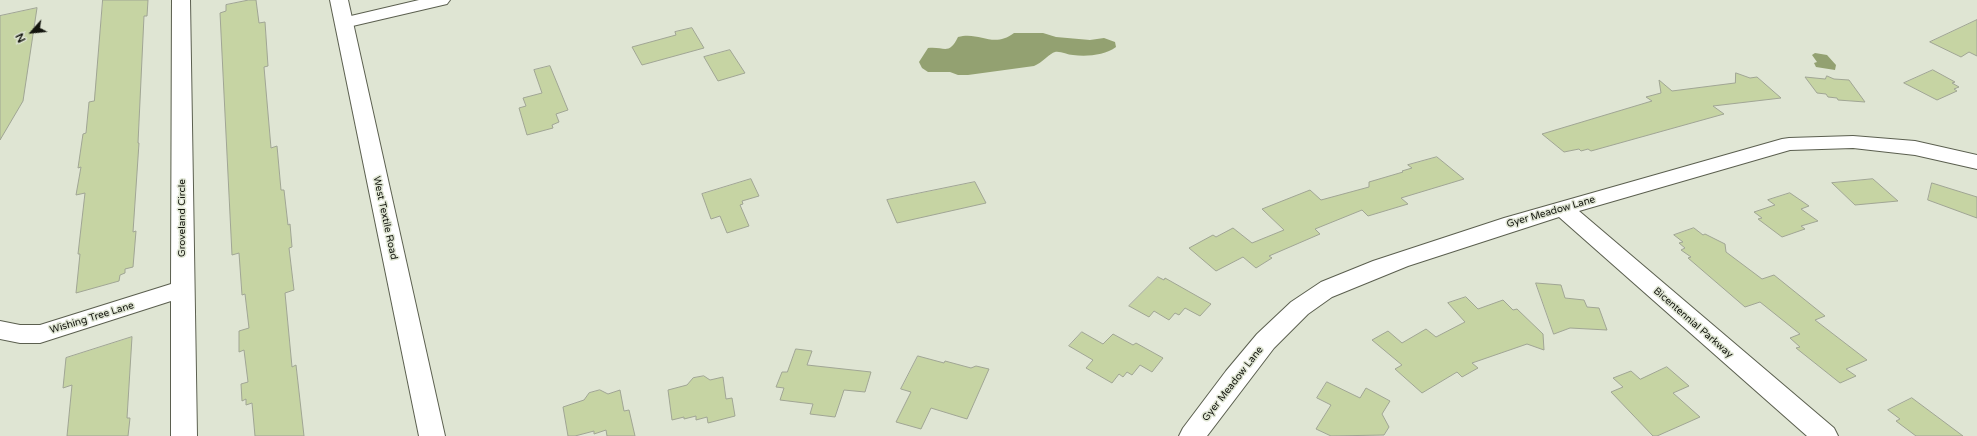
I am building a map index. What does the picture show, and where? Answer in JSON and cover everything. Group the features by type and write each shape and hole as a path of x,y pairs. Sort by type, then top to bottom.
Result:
{"street":[{"name":"Groveland Circle","path":"181,0 184,436"},
{"name":"West Textile Road","path":"339,0 432,436"},
{"path":"344,23 441,0"},
{"name":"Gyer Meadow Lane","path":"1192,436 1249,361 1292,314 1320,293 1389,263 1512,223 1789,144 1853,142 1915,148 1977,162"},
{"name":"Bicentennial Parkway","path":"1563,209 1825,436"},
{"name":"Wishing Tree Lane","path":"0,330 12,334 40,334 183,289"}],"shaded area":[{"path":"1014,33 1043,33 1056,37 1090,40 1104,38 1115,42 1116,47 1101,54 1078,56 1055,52 1034,66 968,75 958,75 950,72 928,72 922,68 919,62 928,48 949,48 955,43 958,37 973,36 999,40"},
{"path":"1815,53 1827,55 1836,65 1835,70 1816,67 1814,63 1817,62 1812,55"}],"building":[{"path":"103,0 148,0 147,16 144,16 139,143 133,232 136,231 133,267 125,269 125,273 120,275 119,281 76,293 80,254 78,254 85,193 76,195 81,167 78,168 83,134 86,133 89,102 94,101"},
{"path":"256,0 259,23 265,22 268,66 264,67 271,148 277,146 281,190 284,190 288,225 290,224 292,247 289,248 294,290 285,293 292,367 296,365 304,436 255,436 252,403 246,405 246,399 242,401 241,384 248,382 244,350 239,352 239,331 249,328 245,294 242,295 239,253 232,255 220,13 226,11 226,5"},
{"path":"37,8 23,101 0,140 0,16"},
{"path":"1977,20 1977,56 1969,52 1961,57 1930,42"},
{"path":"692,28 704,48 642,65 632,47 676,35 675,32"},
{"path":"730,50 745,73 718,81 704,57"},
{"path":"550,66 568,110 556,114 559,122 552,125 553,128 527,135 519,108 526,106 523,98 542,93 534,70"},
{"path":"1933,70 1955,82 1952,83 1959,87 1954,89 1957,91 1937,100 1904,83"},
{"path":"1736,73 1750,78 1757,77 1781,98 1713,106 1724,114 1591,151 1588,149 1581,151 1579,149 1564,152 1542,134 1652,101 1646,97 1661,93 1659,80 1672,91 1735,83"},
{"path":"1827,76 1834,79 1849,80 1865,102 1838,100 1837,98 1828,97 1826,94 1817,93 1805,77 1825,79"},
{"path":"1437,157 1464,179 1401,198 1408,204 1368,216 1362,210 1315,229 1320,234 1269,256 1272,258 1256,268 1243,257 1216,271 1189,248 1213,235 1216,237 1233,228 1252,243 1284,230 1262,209 1310,190 1321,200 1369,187 1369,182 1412,168 1408,165"},
{"path":"751,179 759,196 742,201 743,204 740,205 749,226 727,233 720,216 711,219 702,194"},
{"path":"1873,179 1898,201 1855,205 1832,183"},
{"path":"975,182 986,203 897,223 887,200"},
{"path":"1932,183 1977,197 1977,218 1928,200"},
{"path":"1790,193 1809,206 1801,209 1818,221 1801,226 1805,229 1782,237 1758,219 1762,218 1754,212 1775,205 1768,200"},
{"path":"1694,228 1703,235 1705,234 1725,244 1726,252 1762,279 1774,275 1825,316 1815,320 1867,360 1846,369 1856,376 1840,383 1796,348 1800,347 1790,338 1800,334 1760,302 1745,307 1688,258 1691,257 1681,250 1685,248 1679,243 1683,242 1674,235"},
{"path":"1158,277 1164,280 1165,278 1211,304 1200,316 1185,308 1179,315 1175,313 1169,320 1154,311 1149,317 1129,306"},
{"path":"1536,283 1561,285 1565,298 1584,300 1587,307 1599,308 1607,330 1570,328 1554,334"},
{"path":"1466,297 1478,309 1503,300 1513,310 1517,309 1543,334 1544,350 1527,344 1472,363 1478,368 1462,377 1457,372 1422,393 1395,369 1402,365 1372,340 1388,331 1402,343 1426,329 1436,337 1465,322 1448,303"},
{"path":"1082,332 1103,344 1113,334 1133,345 1136,343 1163,358 1152,372 1140,365 1132,375 1127,372 1123,377 1119,374 1112,383 1086,368 1093,360 1069,346"},
{"path":"132,337 127,418 130,418 128,436 67,436 72,385 63,388 66,358"},
{"path":"796,349 812,351 807,365 871,372 865,392 844,390 835,417 810,414 813,404 780,400 784,388 776,387 782,372 787,372"},
{"path":"918,356 971,368 976,366 989,369 967,419 931,408 921,429 896,422 911,392 901,389"},
{"path":"1667,367 1689,386 1673,393 1700,417 1657,436 1653,436 1611,392 1623,387 1613,378 1631,371 1640,379"},
{"path":"704,376 710,380 723,377 726,399 732,398 735,416 708,423 707,417 696,420 696,416 672,420 668,390 687,385 693,378"},
{"path":"1327,382 1360,398 1366,388 1390,401 1382,414 1389,427 1384,435 1331,436 1316,429 1331,405 1317,398"},
{"path":"600,390 608,394 620,390 624,411 629,410 635,436 607,436 606,430 594,434 594,431 575,436 568,436 563,407 584,400 589,393"},
{"path":"1912,398 1963,436 1916,436 1896,421 1900,419 1888,410"}]}
